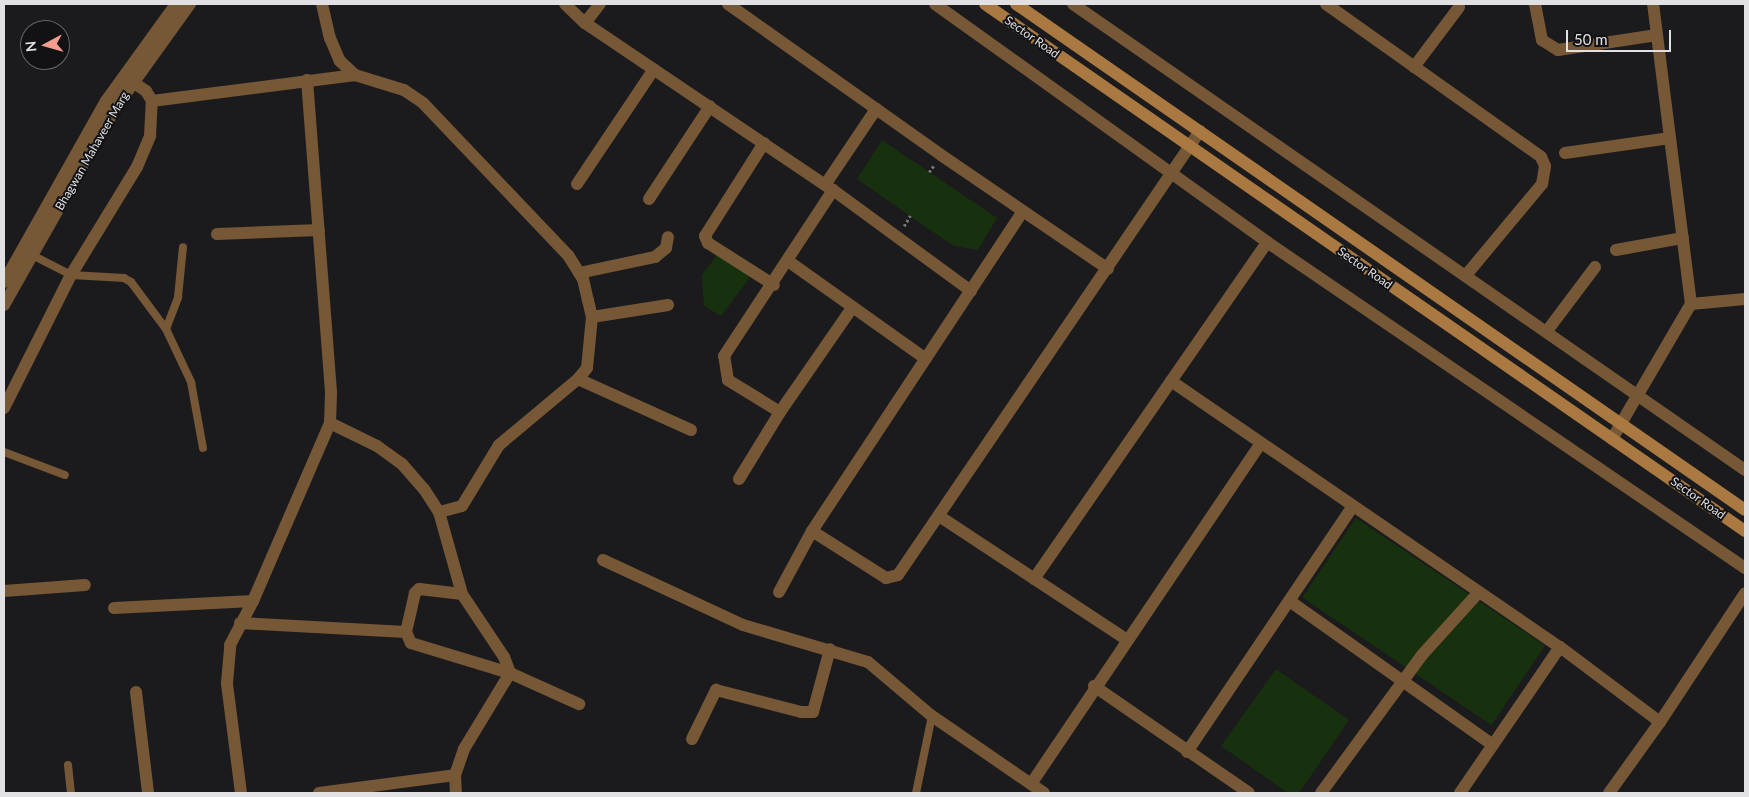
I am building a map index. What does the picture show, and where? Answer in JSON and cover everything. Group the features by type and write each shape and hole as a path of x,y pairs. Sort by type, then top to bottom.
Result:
{"main road":[{"name":"Sector Road","path":"985,4 1745,531"},
{"name":"Sector Road","path":"1016,4 1745,510"}],"street":[{"name":"Bhagwan Mahaveer Marg","path":"4,282 176,4"},
{"name":"Bhagwan Mahaveer Marg","path":"4,305 128,79 190,4"},
{"path":"322,4 330,38 340,61 355,75"},
{"path":"565,4 585,23 829,188 971,291"},
{"path":"585,23 600,4"},
{"path":"728,4 876,109 1108,268"},
{"path":"935,4 1173,172 1267,242 1745,568"},
{"path":"1073,4 1467,274 1745,470"},
{"path":"1326,4 1541,157 1545,166 1542,184 1467,274"},
{"path":"1535,4 1542,40 1558,50 1657,35"},
{"path":"1612,439 1639,396 1691,304 1653,4"},
{"path":"1414,67 1459,7"},
{"path":"578,184 654,69"},
{"path":"152,101 355,75 404,90 423,103 568,254 579,273 592,317 587,368 578,379 499,445 462,506 439,512"},
{"path":"4,408 21,369 71,275 141,158 154,124 152,101 146,91 128,79"},
{"path":"241,793 227,664 240,623 253,601 330,424 331,392 307,80"},
{"path":"649,199 710,106"},
{"path":"780,412 728,380 723,366 724,356 774,285 876,109"},
{"path":"812,531 891,578 902,571 1200,131"},
{"path":"1565,153 1670,138"},
{"path":"764,143 705,236 708,243 774,285"},
{"path":"779,592 812,531 1023,211"},
{"path":"217,234 319,230"},
{"path":"579,273 655,257 666,248 668,237"},
{"path":"1616,250 1683,238"},
{"path":"1034,579 1267,242"},
{"path":"788,261 926,359"},
{"path":"1547,331 1594,267"},
{"path":"1691,304 1742,302"},
{"path":"592,317 668,305"},
{"path":"739,479 780,412 852,308"},
{"path":"578,379 691,430"},
{"path":"1171,381 1560,648 1660,722"},
{"path":"330,424 377,446 402,464 439,512 462,594 489,630 510,673"},
{"path":"1031,784 1094,686 1261,443"},
{"path":"1187,752 1291,602 1353,506"},
{"path":"939,516 1127,640"},
{"path":"602,560 743,625 852,655 879,669 932,716 1044,793"},
{"path":"4,591 85,585"},
{"path":"462,594 419,589 415,594 406,632 411,643 510,673 579,704"},
{"path":"1321,793 1402,681 1479,592"},
{"path":"1609,793 1660,722 1745,593"},
{"path":"114,608 253,601"},
{"path":"1291,602 1493,745"},
{"path":"240,623 406,632"},
{"path":"1460,793 1560,648"},
{"path":"692,739 716,690 802,712 813,712 817,707 830,649"},
{"path":"456,793 454,775 464,749 510,673"},
{"path":"1094,686 1187,752 1250,793"},
{"path":"136,692 148,793"},
{"path":"319,793 454,775"}],"lane":[{"path":"166,329 178,297 183,247"},
{"path":"32,254 71,275 132,282 166,329 191,382 203,448"},
{"path":"4,452 65,475"},
{"path":"916,793 932,716"},
{"path":"68,765 71,793"}],"green space":[{"path":"882,140 997,218 978,250 952,245 857,179"},
{"path":"720,251 750,277 721,316 704,306 702,275"},
{"path":"1356,518 1545,645 1491,725 1302,598"},
{"path":"1276,669 1349,720 1299,793 1288,793 1221,746"}]}
